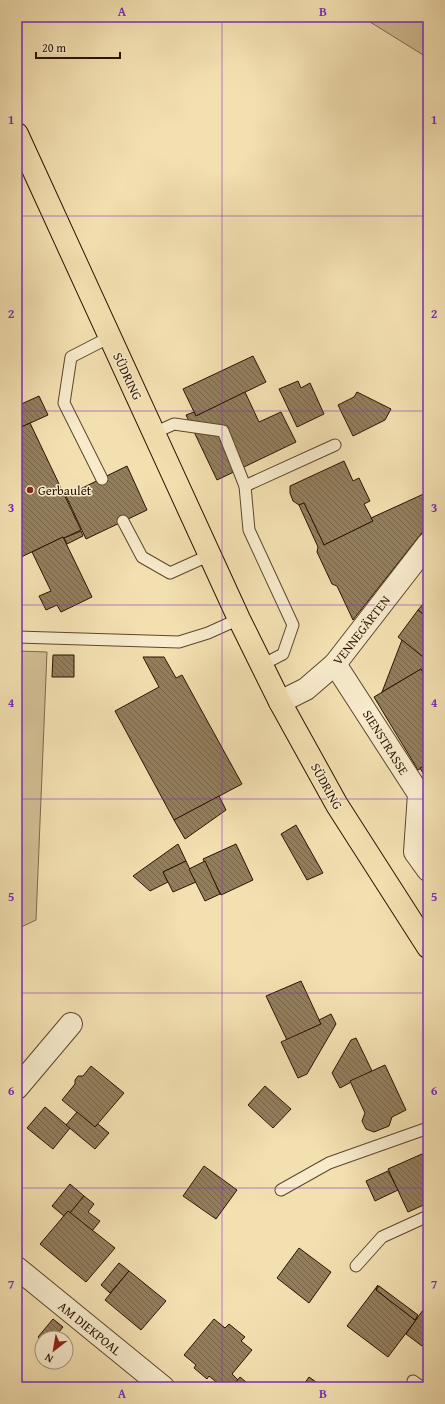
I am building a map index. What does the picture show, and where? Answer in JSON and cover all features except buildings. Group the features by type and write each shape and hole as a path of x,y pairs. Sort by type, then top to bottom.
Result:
{"main road":[{"name":"SÜDRING","path":"17,134 239,619 280,702 337,805 428,947"}],"street":[{"name":"VENNEGÄRTEN","path":"280,702 306,689 335,664 428,544"},
{"name":"SIENSTRASSE","path":"335,664 419,794 415,852 428,870"},
{"path":"17,1088 70,1024"},
{"name":"AM DIEKPOAL","path":"17,1268 163,1387"}],"lane":[{"path":"102,479 64,404 71,357 110,337"},
{"path":"154,433 174,424 223,431 245,486 249,530 293,624 283,654 262,665"},
{"path":"245,486 335,445"},
{"path":"123,521 142,557 170,573 210,555"},
{"path":"17,637 179,642 208,633 239,619"},
{"path":"280,1190 329,1163 428,1128"},
{"path":"356,1266 382,1237 428,1216"}],"shaded area":[{"path":"362,17 428,17 428,58"},
{"path":"17,651 47,652 36,920 17,929"}],"place":[{"name":"Gerbaulet","path":"30,490"}]}
